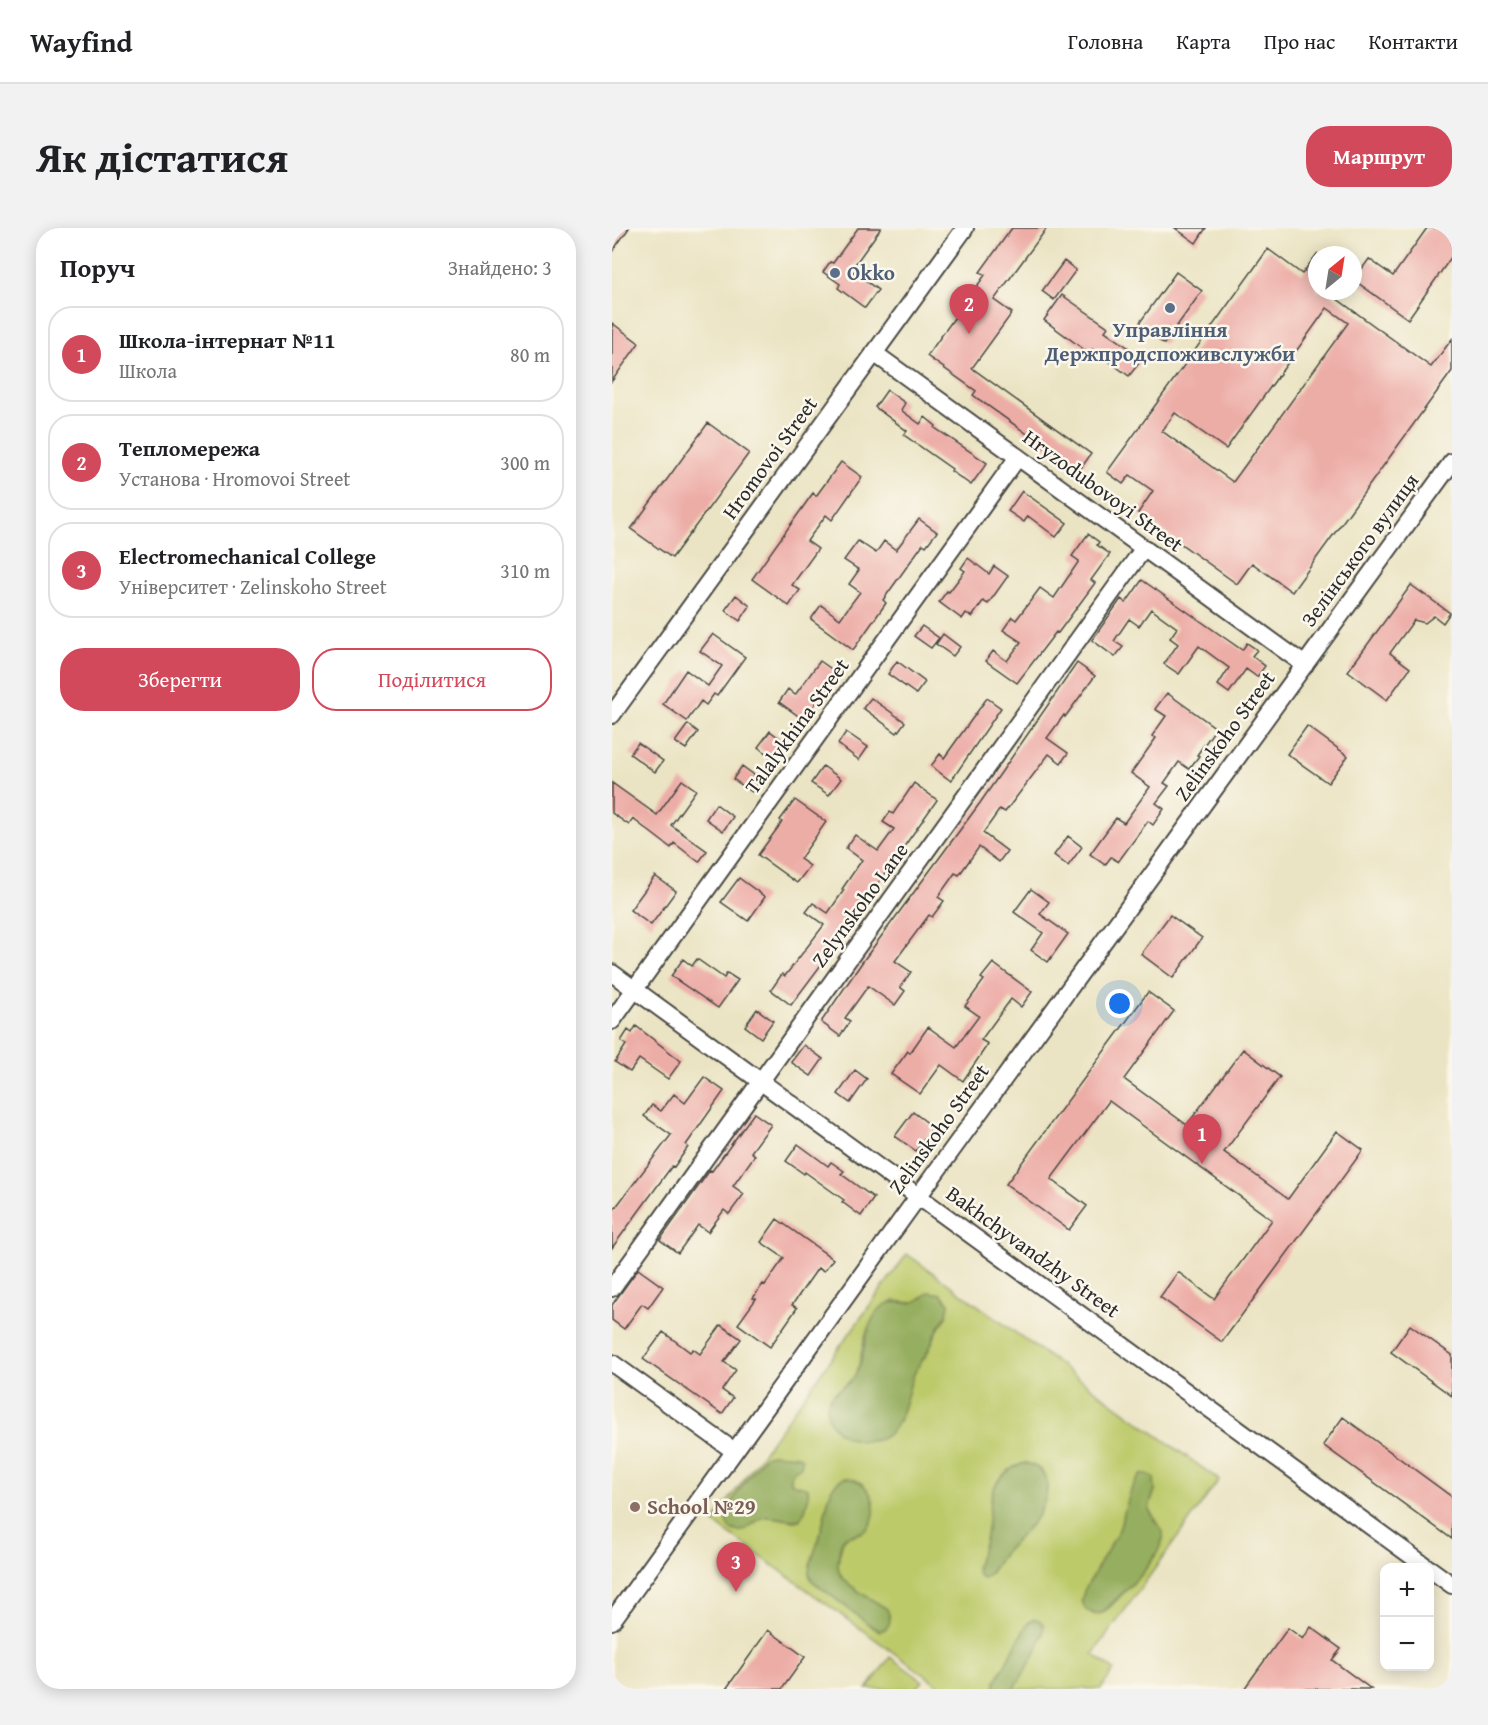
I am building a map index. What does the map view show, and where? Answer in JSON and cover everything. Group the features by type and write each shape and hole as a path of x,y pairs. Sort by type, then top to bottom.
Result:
{"street":[{"name":"Hromovoi Street","path":"612,715 965,228"},
{"name":"Hryzodubovoyi Street","path":"874,353 1305,665"},
{"name":"Talalykhina Street","path":"612,1021 1018,458"},
{"name":"Зелінського вулиця","path":"1305,665 1452,462"},
{"name":"Zelynskoho Lane","path":"612,1288 1144,548"},
{"name":"Zelinskoho Street","path":"612,1621 1305,665"},
{"name":"Bakhchyvandzhy Street","path":"612,973 1422,1563"},
{"path":"612,1363 735,1451"},
{"name":"Bakhchyvandzhy Street","path":"1434,1572 1452,1585"}],"green space":[{"path":"907,1254 1219,1480 1093,1654 1114,1670 1101,1689 1014,1689 1043,1634 1034,1619 1028,1623 995,1682 995,1689 944,1689 713,1522","holes":["929,1293 948,1316 939,1327 926,1355 916,1369 899,1422 834,1393 845,1386 857,1372 864,1339 868,1329 880,1314 894,1301 913,1303","763,1458 801,1466 791,1476 791,1482 808,1488 804,1513 799,1520 769,1516 762,1518 731,1504","1025,1463 1035,1466 1046,1479 1047,1491 1039,1512 988,1576 976,1569 986,1539 993,1492 1014,1467","1155,1490 1149,1510 1159,1525 1163,1539 1157,1553 1142,1574 1110,1607 1102,1613 1094,1614 1111,1546 1119,1530","829,1497 856,1535 847,1537 842,1542 838,1560 839,1572 846,1582 887,1609 874,1628 811,1580 809,1573"]},
{"path":"929,1292 941,1294 949,1303 946,1317 915,1372 897,1424 890,1433 871,1441 857,1441 845,1436 832,1424 827,1404 833,1394 856,1374 867,1333 874,1317 888,1303 914,1302"},
{"path":"773,1454 799,1456 802,1459 801,1466 791,1476 791,1482 808,1488 804,1513 799,1520 762,1518 741,1531 729,1527 726,1519 735,1497 763,1458"},
{"path":"1025,1463 1034,1466 1045,1477 1047,1491 1045,1499 1038,1515 1003,1554 989,1574 983,1578 978,1575 977,1566 987,1533 994,1487 1007,1472"},
{"path":"1148,1474 1154,1478 1155,1490 1149,1510 1163,1532 1163,1539 1157,1553 1142,1574 1102,1613 1094,1614 1086,1610 1082,1601 1084,1591 1119,1530 1132,1487 1141,1475"},
{"path":"844,1478 859,1482 865,1487 873,1501 874,1509 867,1529 843,1540 840,1547 839,1572 853,1587 887,1609 890,1616 888,1626 879,1631 811,1580 809,1573 832,1488"},
{"path":"1034,1619 1044,1625 1040,1642 1032,1658 1014,1689 995,1689 995,1683 1028,1623"},
{"path":"890,1657 923,1681 916,1689 867,1689"}],"building":[{"path":"612,228 629,228 612,252"},
{"path":"858,228 881,228 851,270 878,290 865,308 838,288 840,284 823,272 830,262 833,263"},
{"path":"1012,228 1047,228 994,300 1012,313 972,368 1091,454 1079,471 973,395 976,391 927,356 985,275 980,272"},
{"path":"1175,228 1206,228 1196,243"},
{"path":"1427,228 1452,228 1452,256 1408,319 1362,286 1362,269 1369,259 1393,276"},
{"path":"1268,249 1302,274 1308,266 1308,300 1338,300 1431,367 1452,339 1452,371 1292,592 1252,563 1237,584 1138,513 1153,491 1130,475 1123,484 1107,472","holes":["1327,308 1348,323 1233,482 1162,431 1175,413 1226,449"]},
{"path":"1064,261 1076,270 1054,300 1042,291"},
{"path":"1176,272 1202,291 1164,344 1138,325"},
{"path":"1062,295 1108,327 1105,331 1143,358 1129,376 1092,349 1089,353 1044,320"},
{"path":"612,323 639,343 612,381"},
{"path":"887,390 905,403 901,410 920,424 925,417 936,426 935,428 987,463 971,485 904,435 907,431 875,407"},
{"path":"708,423 749,453 672,558 631,529"},
{"path":"841,462 862,477 832,520 826,515 807,541 818,549 792,585 800,590 789,606 752,579 813,493 816,496"},
{"path":"1022,491 1067,523 1056,537 1028,516 1024,522 1008,511"},
{"path":"919,519 937,532 926,546 923,544 883,600 886,603 853,650 811,619 821,605 840,619 860,592 849,584 859,570 844,560 858,541 876,553 884,541 896,550"},
{"path":"1088,534 1099,542 1097,545 1110,554 1091,580 1095,583 1017,683 986,661 993,651 1007,661 1021,642 1003,630 1012,617 1016,620 1040,588 1054,598 1079,561 1072,556"},
{"path":"968,558 989,574 994,566 1008,576 988,604 983,601 972,617 966,613 962,619 939,602 965,571 961,568"},
{"path":"1142,580 1242,650 1247,643 1257,650 1252,656 1265,666 1257,677 1246,669 1229,693 1218,685 1229,668 1199,646 1179,674 1164,664 1178,644 1170,638 1177,628 1151,609 1139,626 1129,619 1114,641 1123,647 1115,657 1092,640 1121,599 1126,603"},
{"path":"1411,585 1450,613 1443,623 1434,616 1425,623 1414,620 1390,653 1410,668 1387,700 1348,671"},
{"path":"736,595 750,606 740,621 725,610"},
{"path":"922,626 939,638 931,648 914,636"},
{"path":"713,634 745,657 717,696 714,694 706,705 701,701 687,721 663,704 686,670 708,686 722,666 700,651"},
{"path":"943,634 960,647 953,656 936,644"},
{"path":"820,661 837,673 804,720 779,702 788,689 795,695"},
{"path":"897,661 925,682 916,694 888,674"},
{"path":"1077,663 1095,676 1047,738 1068,753 1061,763 1049,754 1005,812 1000,809 983,833 1007,851 999,862 979,847 959,875 955,873 938,897 944,901 932,917 929,915 895,961 911,972 900,987 905,991 895,1005 868,986 845,1018 850,1021 840,1036 821,1022 863,961 980,803"},
{"path":"1167,693 1216,728 1189,769 1179,762 1164,783 1169,786 1156,803 1164,809 1153,825 1148,821 1118,862 1111,857 1105,865 1090,854 1116,818 1124,823 1150,787 1131,773 1156,738 1152,736 1166,716 1155,709"},
{"path":"871,698 905,722 897,733 863,708"},
{"path":"987,698 1001,708 951,781 931,766 940,754 944,758"},
{"path":"688,724 698,732 686,749 675,742"},
{"path":"1307,726 1348,756 1328,783 1287,754"},
{"path":"770,731 783,741 771,757 758,747"},
{"path":"846,732 868,747 859,760 838,744"},
{"path":"638,743 663,761 655,772 630,754"},
{"path":"742,766 761,780 752,792 733,779"},
{"path":"823,766 841,779 829,795 811,783"},
{"path":"682,780 696,790 671,825 707,851 699,862 674,843 671,848 633,819 629,825 612,813 612,783 657,815"},
{"path":"914,783 937,800 791,1005 771,990 782,974 785,976 824,925 806,912 813,903 828,913 862,860 846,848 855,835 878,851 894,829 883,822 890,812 893,814"},
{"path":"795,800 826,822 800,859 810,866 797,883 758,855"},
{"path":"716,804 733,817 723,831 706,819"},
{"path":"1068,836 1082,847 1068,866 1054,855"},
{"path":"655,876 676,891 651,925 630,910"},
{"path":"739,878 765,897 748,921 721,902"},
{"path":"1031,889 1049,902 1040,914 1068,934 1048,962 1031,950 1043,933 1014,912"},
{"path":"1170,915 1202,938 1173,978 1141,954"},
{"path":"683,959 692,966 697,959 724,978 727,973 738,980 718,1008 671,976"},
{"path":"993,963 1032,992 1021,1007 1011,999 981,1040 988,1044 963,1081 941,1065 920,1094 891,1074 908,1051 910,1053 928,1027 956,1047 979,1016 965,1006 984,980 981,978"},
{"path":"1148,992 1174,1011 1124,1079 1187,1125 1243,1049 1280,1077 1224,1152 1288,1199 1337,1131 1363,1150 1222,1342 1160,1297 1178,1272 1214,1299 1272,1220 1109,1101 1051,1179 1087,1206 1069,1230 1006,1184"},
{"path":"757,1009 773,1021 761,1038 745,1026"},
{"path":"636,1026 681,1061 668,1079 639,1059 630,1072 615,1062 626,1045 621,1041 628,1030 632,1033"},
{"path":"804,1045 823,1059 811,1076 791,1062"},
{"path":"855,1070 867,1079 850,1103 838,1094"},
{"path":"704,1077 724,1091 686,1145 688,1147 674,1167 672,1166 612,1248 612,1212 671,1135 644,1116 652,1105 661,1111 674,1094 685,1103"},
{"path":"913,1112 933,1127 916,1151 895,1136"},
{"path":"754,1113 771,1125 751,1152 755,1155 733,1186 744,1194 729,1214 724,1210 708,1232 698,1225 678,1253 660,1240"},
{"path":"798,1144 828,1166 831,1162 844,1171 841,1174 874,1198 861,1216 842,1202 844,1200 786,1161"},
{"path":"777,1219 833,1259 824,1271 818,1268 792,1305 797,1308 770,1347 738,1324 756,1299 753,1298 784,1258 761,1242"},
{"path":"638,1269 663,1287 648,1308 642,1304 624,1329 612,1320 612,1305"},
{"path":"721,1325 741,1339 724,1362 736,1370 722,1390 733,1398 722,1414 643,1359 663,1332 690,1352 693,1349 700,1354"},
{"path":"1410,1325 1452,1355 1452,1396 1391,1352"},
{"path":"1343,1417 1452,1497 1452,1539 1323,1445"},
{"path":"1311,1627 1341,1649 1332,1660 1371,1689 1244,1689 1288,1628 1303,1639"},
{"path":"768,1630 805,1657 782,1689 726,1689"}],"place":[{"name":"Okko","path":"835,273"},
{"name":"Управління Держпродспоживслужби","path":"1170,308"},
{"name":"Тепломережа","path":"969,334"},
{"name":"Школа-інтернат №11","path":"1202,1164"},
{"name":"School №29","path":"635,1507"},
{"name":"Electromechanical College","path":"736,1592"}]}
